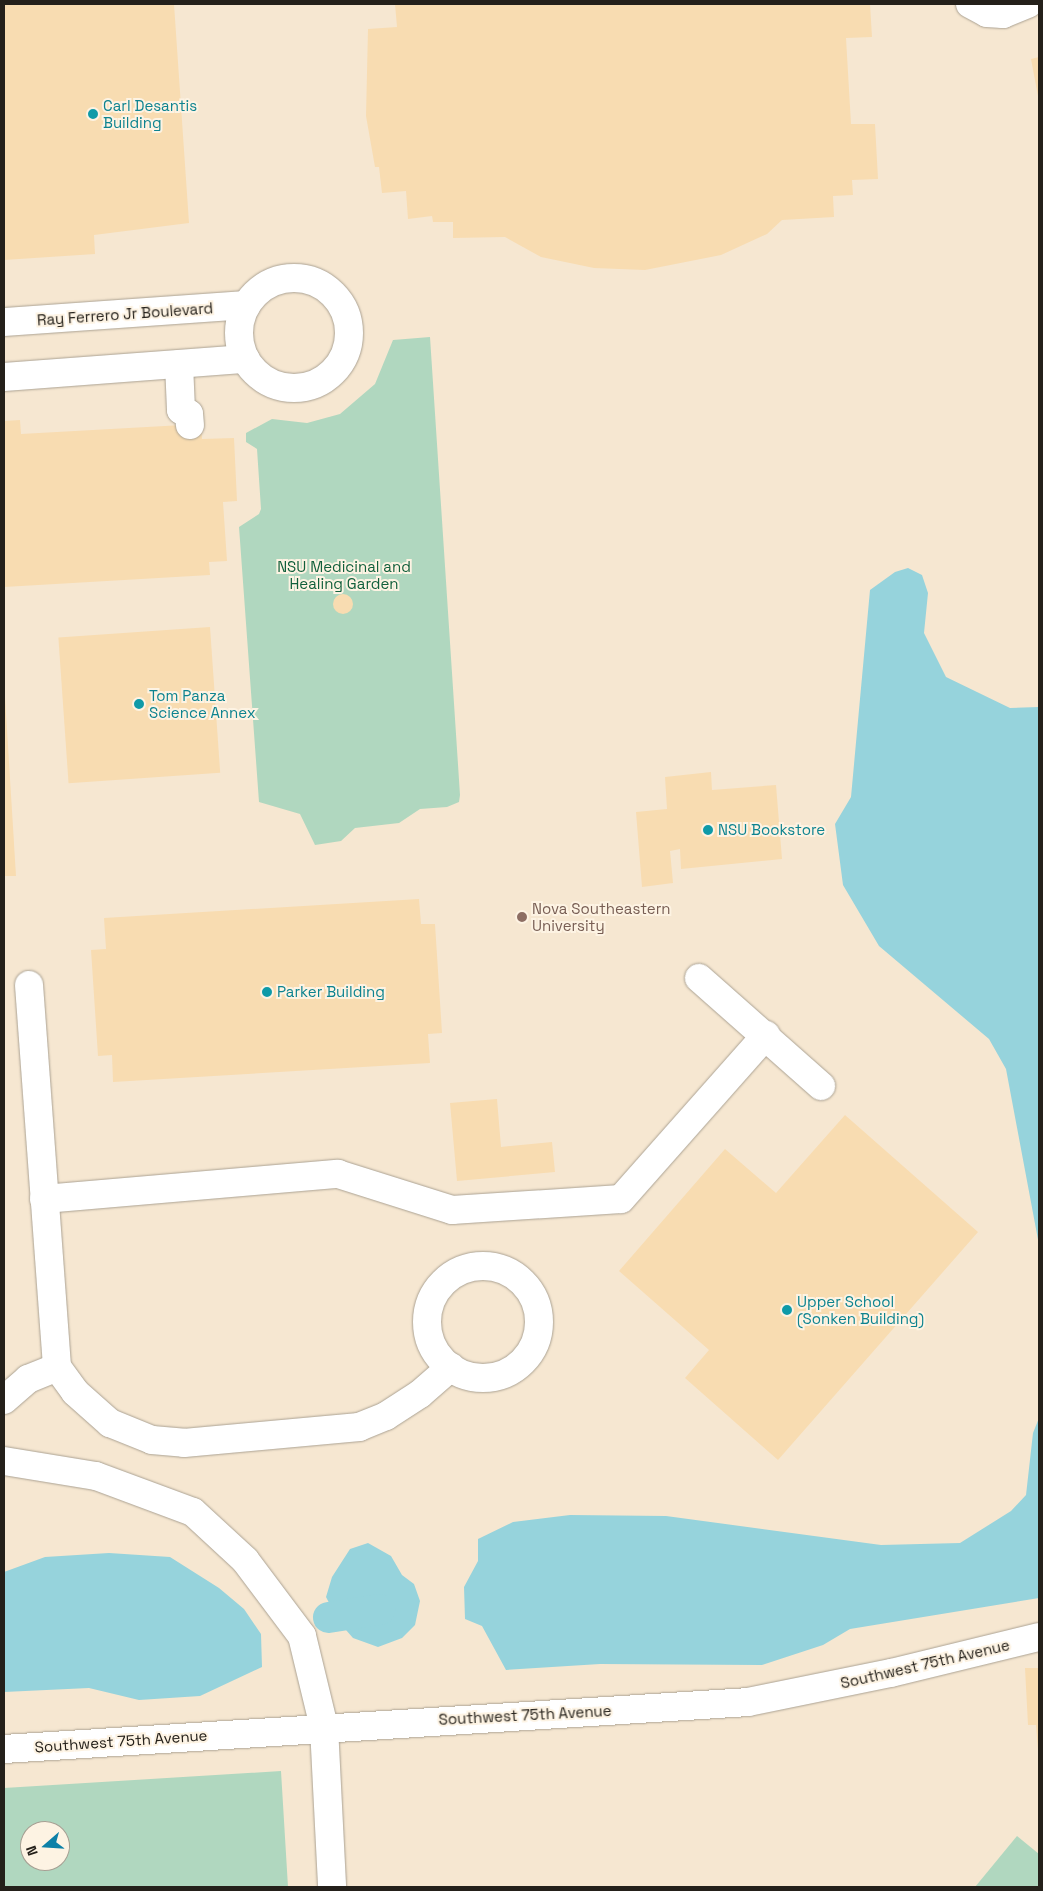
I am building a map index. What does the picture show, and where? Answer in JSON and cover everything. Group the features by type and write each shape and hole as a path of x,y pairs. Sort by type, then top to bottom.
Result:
{"street":[{"path":"970,4 987,13 1003,14 1028,4"},
{"path":"288,278 305,279 321,285 334,296 344,310 348,326 348,345 340,363 328,377 311,386 292,388 273,384 257,374 245,359 240,332 246,305 257,292 271,283 288,278"},
{"name":"Ray Ferrero Jr Boulevard","path":"4,322 246,305"},
{"path":"4,376 245,359"},
{"path":"179,364 182,420"},
{"path":"698,978 766,1035 821,1086"},
{"path":"29,985 57,1367 75,1392 110,1423 152,1440 184,1442 359,1427 386,1416 420,1394 451,1367"},
{"path":"44,1199 338,1174 452,1210 620,1199 766,1035"},
{"path":"491,1266 508,1272 524,1282 534,1298 539,1316 538,1334 531,1351 519,1365 494,1376 467,1375 451,1367 438,1354 430,1337 428,1319 431,1301 441,1285 455,1273 472,1267 491,1266"},
{"path":"4,1400 28,1379 57,1367"},
{"path":"4,1461 96,1476 193,1512 245,1560 302,1636 324,1726 332,1887"},
{"name":"Southwest 75th Avenue","path":"4,1749 324,1726 748,1702 891,1673 1039,1637"}],"shaded area":[{"name":"Nova Southeastern University","path":"4,4 1039,4 1039,1887 4,1887"}],"green space":[{"name":"NSU Medicinal and Healing Garden","path":"430,337 459,802 447,807 420,809 399,823 355,828 341,841 315,845 300,814 259,802 239,527 259,514 261,509 257,449 246,442 246,433 272,419 307,423 340,414 375,384 393,340"},
{"path":"281,1771 288,1887 4,1887 4,1788"},
{"path":"1017,1836 1039,1854 1039,1887 975,1887"}],"water":[{"path":"908,568 922,575 928,593 924,633 946,677 1010,708 1039,707 1039,1245 1006,1069 989,1039 879,946 843,885 835,824 851,797 870,590 895,572"},
{"path":"1039,1418 1039,1598 850,1629 823,1645 762,1665 600,1664 506,1670 482,1626 465,1619 464,1587 478,1561 478,1539 513,1522 570,1515 666,1516 881,1545 960,1543 1011,1511 1026,1495 1033,1433"},
{"path":"368,1543 391,1556 402,1575 414,1584 420,1601 415,1625 402,1638 378,1647 353,1638 339,1622 326,1597 332,1577 350,1549"},
{"path":"109,1553 170,1557 219,1588 244,1609 261,1634 262,1667 200,1696 139,1700 89,1688 4,1692 4,1572 45,1557"}],"building":[{"name":"Carl Desantis Building","path":"4,4 174,4 189,223 94,235 95,254 4,260"},
{"path":"395,4 870,4 872,37 846,38 851,124 875,124 878,179 852,180 853,195 833,196 834,217 782,220 767,234 721,255 645,270 594,268 541,257 505,237 453,238 453,222 433,222 432,216 408,219 406,191 382,193 379,167 375,167 366,116 368,29 397,27"},
{"path":"1039,57 1039,96 1038,96 1031,59"},
{"path":"20,420 21,434 201,424 202,439 234,438 237,501 223,502 227,561 209,562 210,575 4,587 4,421"},
{"path":"339,594 347,594 353,600 353,608 347,614 339,614 333,608 333,600"},
{"name":"Tom Panza Science Annex","path":"210,627 220,773 69,783 58,638"},
{"path":"4,681 16,876 4,876"},
{"name":"NSU Bookstore","path":"711,772 712,790 776,785 782,859 681,869 680,849 670,851 673,883 642,887 636,812 667,809 665,777"},
{"name":"Parker Building","path":"419,899 421,924 435,924 442,1033 428,1034 430,1063 113,1082 112,1055 98,1056 91,950 106,949 104,918"},
{"path":"497,1099 501,1147 552,1142 555,1172 457,1181 450,1103"},
{"name":"Upper School (Sonken Building)","path":"845,1115 978,1232 778,1460 685,1378 709,1350 619,1271 725,1149 776,1193"},
{"path":"1025,1668 1039,1668 1039,1762 1036,1725 1028,1725"}],"waterway":[{"path":"328,1617 379,1609"}],"place":[{"name":"Carl Desantis Building","path":"93,114"},
{"name":"Tom Panza Science Annex","path":"139,704"},
{"name":"NSU Bookstore","path":"708,830"},
{"name":"Nova Southeastern University","path":"522,917"},
{"name":"Parker Building","path":"267,992"},
{"name":"Upper School (Sonken Building)","path":"787,1310"}]}
